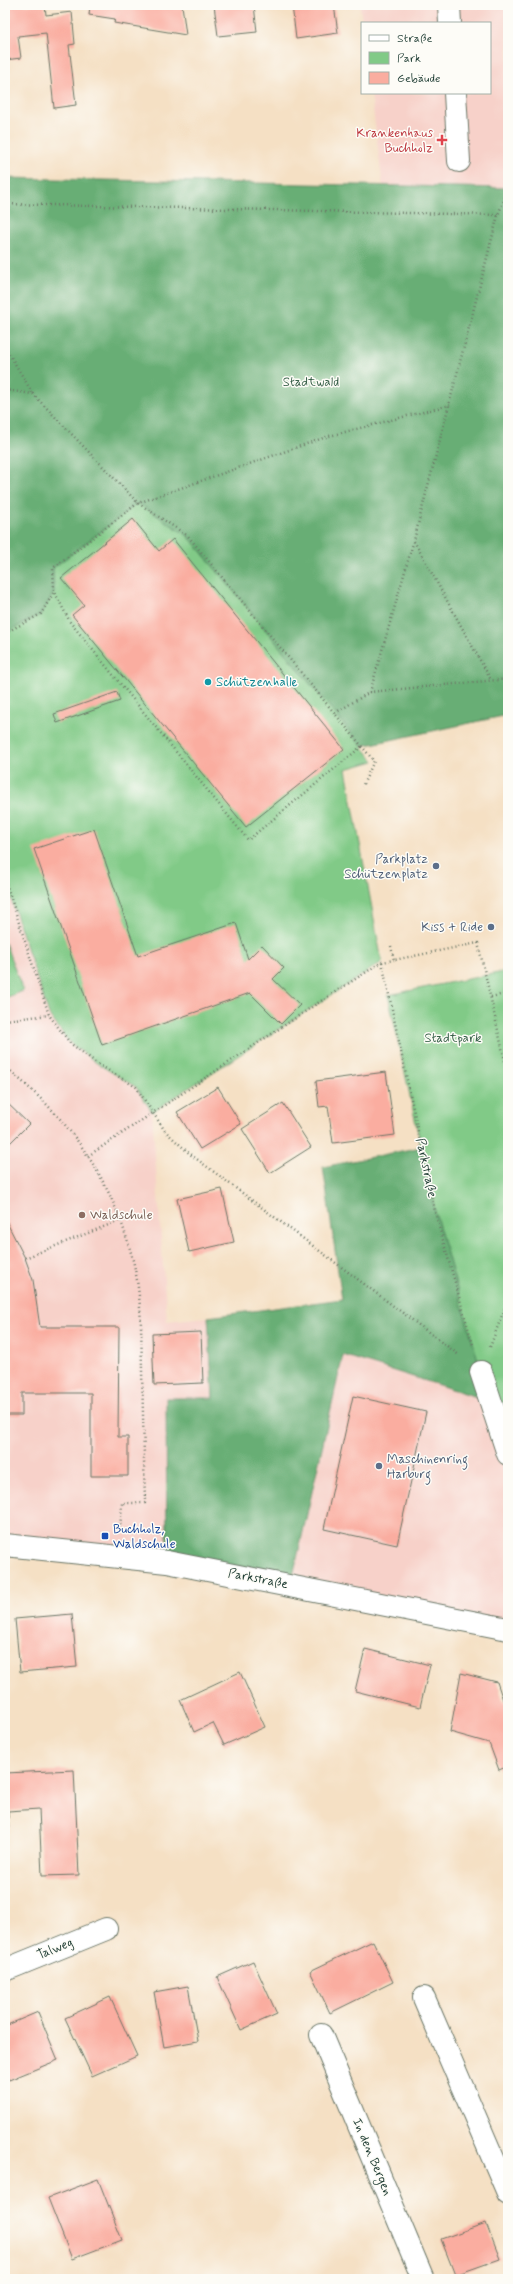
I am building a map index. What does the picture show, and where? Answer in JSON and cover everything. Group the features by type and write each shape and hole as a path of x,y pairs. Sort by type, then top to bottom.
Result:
{"street":[{"path":"449,5 450,22"},
{"path":"455,94 460,161"},
{"path":"481,1372 508,1454"},
{"name":"Parkstraße","path":"5,1545 167,1562 260,1579 508,1629"},
{"name":"Talweg","path":"5,1970 106,1929"},
{"path":"424,1998 508,2193"},
{"name":"In den Bergen","path":"321,2035 423,2279"}],"path":[{"path":"370,692 414,540 498,215 508,190"},
{"path":"5,204 498,215"},
{"path":"5,347 33,394 138,503 188,536 362,746 374,761 362,787"},
{"path":"5,390 33,394"},
{"path":"362,746 248,840 70,622 54,592 52,568 138,503 329,436 450,404"},
{"path":"414,540 491,680"},
{"path":"5,633 41,614 54,592"},
{"path":"335,714 370,692 508,678"},
{"path":"5,880 49,1015 70,1043 98,1064 136,1087 165,1131 190,1154 481,1372 508,1299"},
{"path":"88,1156 152,1112 382,962 478,943 508,1072"},
{"path":"391,946 394,960"},
{"name":"Parkstraße","path":"382,962 436,1216 481,1372"},
{"path":"491,997 508,993"},
{"path":"5,1020 49,1015"},
{"path":"5,1066 60,1119 88,1156 108,1188 121,1220 132,1254 139,1295 145,1503 122,1503 119,1556"},
{"path":"25,1258 121,1220"}],"shaded area":[{"name":"Krankenhaus Buchholz","path":"360,5 508,5 508,188 383,187 371,94 491,94 491,22 362,22"},
{"name":"Waldschule","path":"5,880 49,1015 71,1043 98,1064 136,1087 152,1112 167,1321 208,1317 213,1398 167,1398 167,1562 5,1545"},
{"path":"343,1354 490,1401 508,1454 508,1629 291,1585"}],"green space":[{"name":"Stadtwald","path":"5,178 508,188 508,715 362,746 188,536 138,503 53,568 54,592 41,614 5,633"},
{"path":"138,503 188,536 374,761 346,769 382,962 152,1112 136,1087 98,1064 70,1043 49,1015 5,880 5,633 41,614 54,592 53,568"},
{"path":"5,943 23,991 5,998"},
{"name":"Stadtpark","path":"508,971 508,1454 481,1372 436,1216 388,995"},
{"path":"421,1147 436,1216 490,1401 343,1355 291,1585 167,1562 166,1398 213,1398 208,1317 342,1299 323,1167"}],"building":[{"path":"5,5 45,5 46,15 72,12 75,44 69,45 76,105 54,108 46,33 18,36 21,58 5,60"},
{"path":"90,5 182,5 186,35 114,23 115,19 89,15"},
{"path":"214,5 254,5 257,32 218,36"},
{"path":"292,5 334,5 338,33 296,39"},
{"name":"Schützenhalle","path":"133,519 159,551 173,539 344,749 246,827 72,615 84,605 61,578"},
{"path":"117,692 120,701 57,723 54,714"},
{"path":"94,829 138,956 236,923 248,959 262,945 284,968 273,979 300,1005 281,1024 250,993 102,1045 34,849"},
{"path":"386,1072 395,1135 333,1143 328,1106 319,1107 316,1081"},
{"path":"218,1087 241,1124 200,1149 177,1112"},
{"path":"5,1101 29,1124 5,1148"},
{"path":"283,1103 311,1147 270,1173 242,1129"},
{"path":"222,1189 234,1242 189,1252 177,1199"},
{"path":"5,1219 25,1258 33,1280 40,1327 119,1327 118,1437 128,1437 128,1476 91,1476 91,1393 22,1393 22,1415 5,1415"},
{"path":"201,1332 203,1383 154,1385 152,1334"},
{"path":"353,1396 426,1412 397,1545 324,1529"},
{"path":"72,1614 77,1667 20,1672 15,1619"},
{"path":"365,1649 430,1665 420,1707 355,1691"},
{"path":"240,1672 265,1727 224,1745 213,1723 194,1732 180,1700"},
{"path":"461,1673 497,1682 504,1703 508,1701 508,1766 499,1770 489,1743 450,1732"},
{"path":"74,1770 79,1875 42,1876 39,1809 8,1811 9,1831 5,1832 5,1773"},
{"path":"373,1941 393,1982 330,2013 310,1971"},
{"path":"253,1961 277,2014 241,2030 217,1977"},
{"path":"188,1986 198,2041 164,2047 154,1992"},
{"path":"110,1997 137,2056 92,2076 65,2018"},
{"path":"38,2012 58,2060 9,2080 5,2070 5,2026"},
{"path":"98,2179 122,2240 72,2259 48,2198"},
{"path":"486,2223 500,2259 455,2275 441,2239"}],"place":[{"name":"Krankenhaus Buchholz","path":"442,140"},
{"name":"Schützenhalle","path":"208,682"},
{"name":"Parkplatz Schützenplatz","path":"436,866"},
{"name":"Kiss + Ride","path":"491,927"},
{"name":"Waldschule","path":"82,1215"},
{"name":"Maschinenring Harburg","path":"379,1466"},
{"name":"Buchholz, Waldschule","path":"105,1536"}]}
